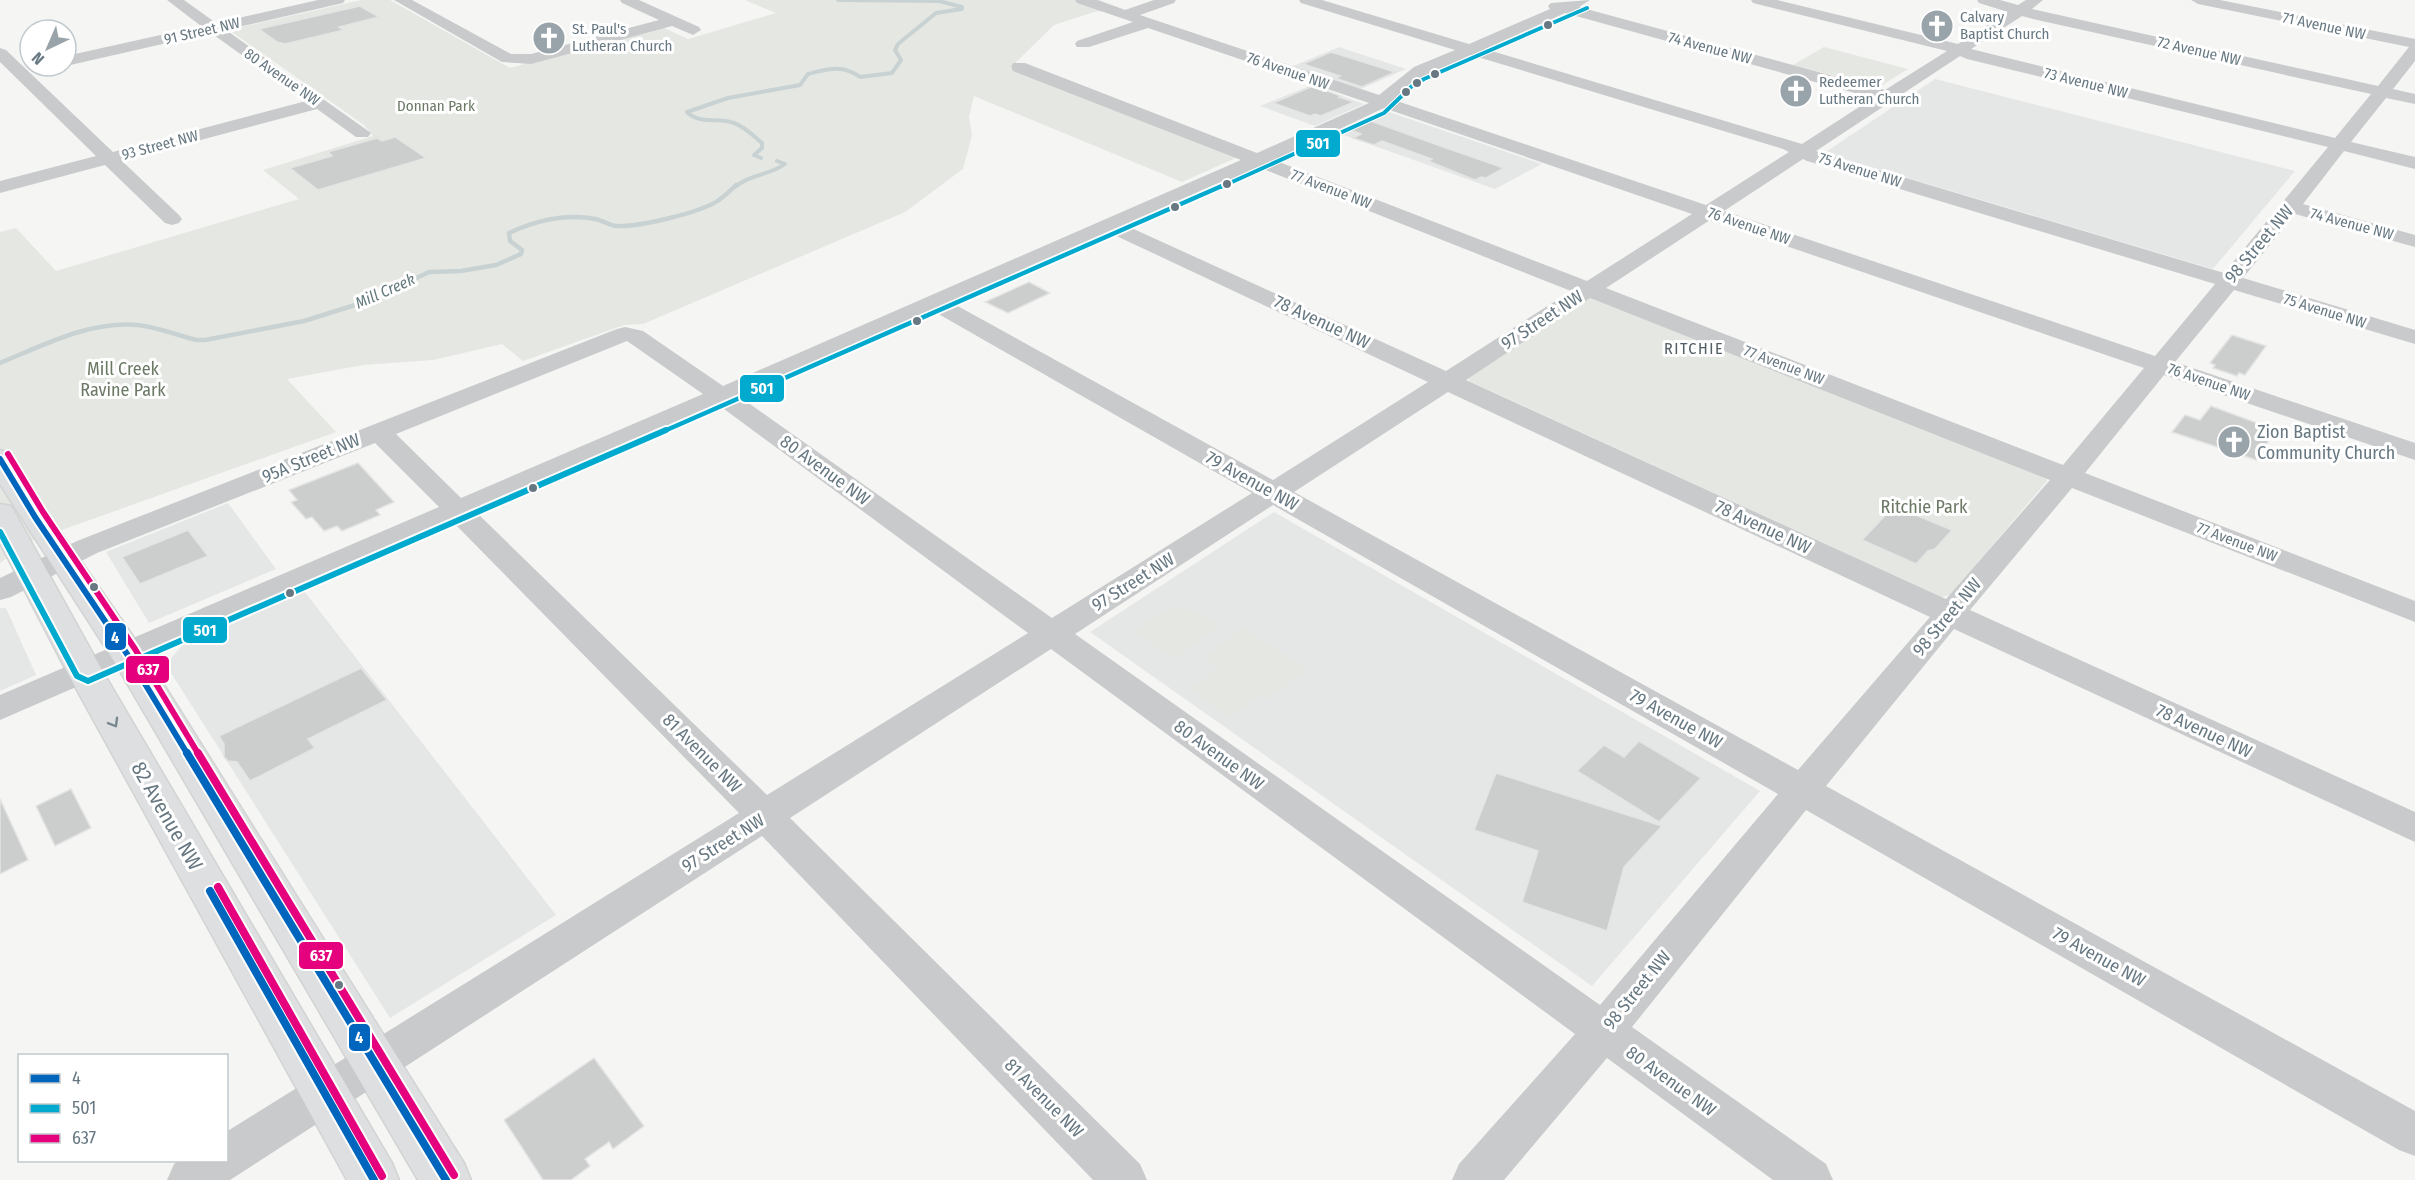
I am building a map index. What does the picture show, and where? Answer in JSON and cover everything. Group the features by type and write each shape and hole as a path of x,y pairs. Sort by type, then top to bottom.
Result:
{"main road":[{"name":"82 Avenue NW","path":"0,459 14,519 33,574 85,672 375,1180"},
{"name":"82 Avenue NW","path":"14,519 64,558 126,654 446,1180"}],"street":[{"name":"80 Avenue NW","path":"174,0 362,134"},
{"name":"91 Street NW","path":"78,58 338,0"},
{"path":"401,0 508,59 516,61 673,21"},
{"path":"627,0 693,30"},
{"name":"76 Avenue NW","path":"1082,0 2415,452"},
{"path":"1124,15 1169,0"},
{"name":"75 Avenue NW","path":"1306,0 1790,145 1814,157 2415,338"},
{"path":"0,708 936,303 1257,161 1382,102 1415,74 1583,0"},
{"name":"73 Avenue NW","path":"1758,0 1960,49 1967,54 2415,163"},
{"name":"72 Avenue NW","path":"1984,0 2028,5 2415,99"},
{"name":"71 Avenue NW","path":"2198,0 2415,44"},
{"name":"74 Avenue NW","path":"1543,3 1887,96"},
{"name":"97 Street NW","path":"228,1156 1274,493 2028,5"},
{"path":"1083,44 1147,23"},
{"name":"98 Street NW","path":"1475,1180 1603,1032 1950,614 2068,476 2290,207 2415,50"},
{"path":"0,53 18,64"},
{"name":"77 Avenue NW","path":"1018,67 2415,612"},
{"path":"0,76 18,72"},
{"path":"34,78 109,159 172,219"},
{"name":"93 Street NW","path":"0,188 320,103"},
{"name":"74 Avenue NW","path":"2290,207 2415,241"},
{"name":"78 Avenue NW","path":"1111,226 2415,828"},
{"name":"79 Avenue NW","path":"936,303 2415,1135"},
{"name":"80 Avenue NW","path":"626,334 642,340 721,396 1810,1180"},
{"name":"95A Street NW","path":"0,590 87,547 626,334"},
{"name":"81 Avenue NW","path":"378,431 765,816 1125,1180"},
{"path":"190,1180 219,1162"}],"shaded area":[{"path":"1339,47 1406,69 1361,89 1293,66"},
{"path":"1935,79 2295,171 2213,269 1824,153"},
{"path":"1312,85 1364,104 1315,126 1260,106"},
{"path":"1389,112 1542,164 1495,189 1341,134"},
{"path":"228,503 276,569 149,623 106,552"},
{"path":"1274,512 1760,791 1592,986 1090,632"},
{"path":"304,591 556,915 390,1018 166,665 182,645"},
{"path":"0,608 6,608 36,675 0,691"}],"green space":[{"name":"Mill Creek Ravine Park","path":"361,0 390,0 510,68 662,27 688,39 776,13 745,0 1099,0 1123,9 1094,12 1054,25 1010,68 1238,157 1182,182 974,96 969,117 972,135 963,169 905,212 643,324 624,325 523,361 502,344 433,360 363,365 287,379 336,432 31,541 0,563 0,232 16,228 56,271 299,199 263,170 373,136 364,125 229,30"},
{"path":"1824,47 1908,69 1879,87 1793,65"},
{"name":"Ritchie Park","path":"1590,298 2047,478 2047,481 1950,595 1942,597 1469,381 1468,378"},
{"path":"1168,608 1199,611 1220,625 1174,659 1133,631"},
{"path":"1243,628 1307,669 1268,699 1260,694 1230,717 1190,689 1219,667 1204,657"}],"building":[{"path":"360,6 379,17 339,27 344,30 285,44 277,42 259,29"},
{"path":"1331,52 1395,72 1362,87 1335,78 1340,76 1303,64"},
{"path":"1313,86 1354,102 1321,116 1315,114 1310,116 1273,103"},
{"path":"1365,119 1504,168 1486,178 1481,177 1475,180 1428,161 1432,159 1382,141 1374,145 1353,138 1361,134 1348,129 1349,127"},
{"path":"395,137 426,158 318,190 290,168 332,156 328,152 377,138 382,141"},
{"path":"1029,282 1050,293 1008,313 985,302"},
{"path":"2232,335 2266,346 2245,375 2239,373 2237,376 2213,368 2215,365 2210,363"},
{"name":"Zion Baptist Community Church","path":"2211,406 2276,430 2256,460 2172,432 2185,415 2200,420"},
{"path":"358,463 394,502 376,510 380,515 342,531 337,526 324,531 312,517 306,519 291,502 297,500 289,490"},
{"path":"1894,506 1952,530 1935,549 1928,551 1916,564 1862,540"},
{"path":"188,530 208,556 140,584 122,557"},
{"path":"361,668 387,700 308,739 315,748 250,781 237,762 228,761 224,757 224,744 219,736"},
{"path":"1639,741 1701,778 1659,822 1577,771 1604,745 1624,757"},
{"path":"1496,773 1662,826 1624,867 1607,931 1522,902 1538,851 1474,830"},
{"path":"71,789 91,828 55,846 36,806"},
{"path":"0,799 28,860 0,874"},
{"path":"594,1058 644,1126 613,1149 609,1142 585,1159 590,1166 571,1180 543,1180 504,1120"}],"waterway":[{"name":"Mill Creek","path":"761,158 754,155 762,148 762,143 742,127 728,121 703,120 687,112 728,98 800,85 808,74 822,71 841,69 860,77 892,73 901,60 895,50 898,44 936,13 962,9 962,7 939,1 838,0"},
{"name":"Mill Creek","path":"735,187 785,164 777,161"},
{"name":"Mill Creek","path":"0,363 50,342 102,327 137,325 196,340 205,340 304,321 371,300 429,272 461,271 496,265 521,254 522,250 510,241 509,233 529,225 550,219 573,217 600,220 616,226 654,222 710,205 736,185"}],"transit line":[{"name":"501","path":"0,532 77,676 88,681 940,311 1328,139 1384,113 1412,86 1424,79 1587,8"},
{"name":"637","path":"8,454 43,512 135,649 454,1175"},
{"name":"4","path":"0,459 35,517 127,654 446,1180"},
{"name":"637","path":"218,887 382,1176"},
{"name":"4","path":"210,891 374,1180"}],"place":[{"name":"Calvary Baptist Church","path":"1937,26"},
{"name":"St. Paul's Lutheran Church","path":"549,38"},
{"name":"Redeemer Lutheran Church","path":"1796,91"},
{"name":"Zion Baptist Community Church","path":"2234,442"}],"district":[{"name":"RITCHIE","path":"1694,348"}],"park label":[{"name":"Donnan Park","path":"436,106"}]}
